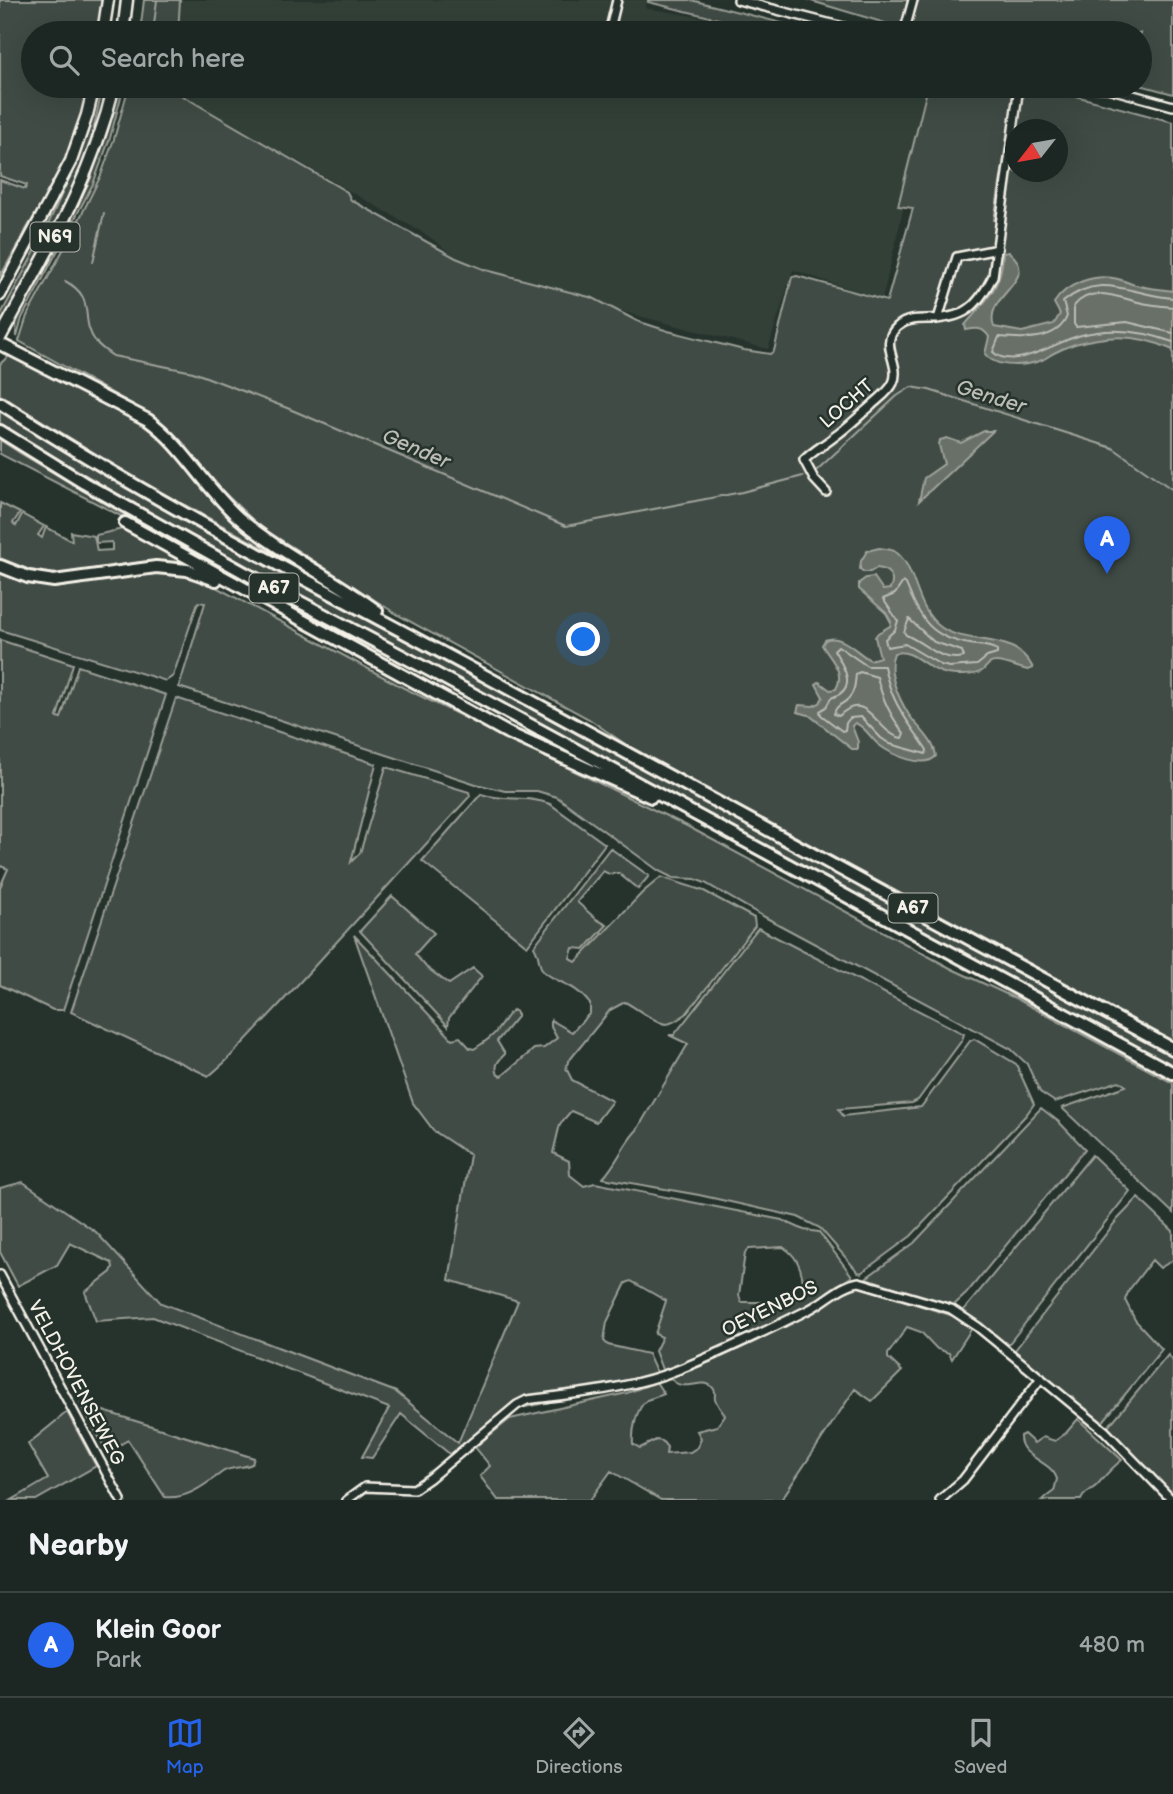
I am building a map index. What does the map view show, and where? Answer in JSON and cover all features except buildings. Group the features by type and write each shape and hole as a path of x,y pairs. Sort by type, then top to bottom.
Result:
{"highway":[{"name":"A67","path":"0,344 148,420 167,435 207,486 240,519 357,596 408,634"},
{"name":"A67","path":"0,403 176,508 652,769 1173,1049"},
{"name":"A67","path":"0,430 84,483 245,573 1173,1073"},
{"name":"A67","path":"125,523 506,732 637,792 686,810"},
{"name":"A67","path":"0,566 28,577 54,580 133,568 176,569 209,577 262,598"}],"main road":[{"path":"105,21 108,0"},
{"path":"124,21 127,0"},
{"name":"N69","path":"0,295 71,161 91,98"},
{"name":"N69","path":"0,338 78,193 102,132 111,98"}],"street":[{"path":"612,21 617,0"},
{"path":"738,0 820,21"},
{"path":"907,21 913,0"},
{"name":"LOCHT","path":"826,492 814,479 804,460 851,423 893,383 895,374 889,346 892,332 899,325 913,319 938,319 962,314 978,302 993,276 1017,98"},
{"path":"1143,98 1173,106"},
{"path":"938,319 957,257 998,249"},
{"name":"VELDHOVENSEWEG","path":"2,1278 121,1500"},
{"name":"OEYENBOS","path":"347,1500 365,1487 414,1489 430,1479 517,1405 527,1400 652,1380 809,1310 859,1282 951,1309 978,1327 1105,1431 1172,1500"},
{"path":"940,1500 963,1480 1041,1378"}],"shaded area":[{"path":"0,0 104,0 101,21 21,21 21,98 88,98 66,165 0,277 0,180 25,189 27,185 0,176"},
{"path":"144,0 180,0 179,21 141,21"},
{"path":"180,0 648,0 645,8 724,21 179,21"},
{"path":"691,0 774,21 727,21 648,2"},
{"path":"808,0 908,0 903,21 878,21"},
{"path":"917,0 1173,0 1173,94 1152,88 1152,21 911,21"},
{"path":"96,98 100,98 84,172 0,332 0,316 41,240 79,156"},
{"path":"117,98 121,98 93,184 22,318 17,337 16,325 20,313 90,180"},
{"path":"126,98 186,98 347,192 351,200 456,258 486,270 593,298 637,321 668,331 770,354 774,351 792,277 797,276 887,301 913,208 898,206 925,98 1014,98 1011,119 1005,119 1005,153 994,220 1004,224 1009,182 1068,182 1068,119 1017,119 1020,98 1083,98 1173,122 1173,1041 625,744 589,719 398,615 258,525 209,478 186,447 155,417 19,341 27,316 101,175"},
{"path":"187,98 926,98 928,103 882,300 793,270 768,349 479,275 427,235"},
{"path":"13,352 127,411 163,436 206,487 328,583 139,480 0,395 0,364"},
{"path":"0,409 175,513 1173,1053 1173,1067 168,524 0,424"},
{"path":"0,440 20,453 160,536 0,454"},
{"path":"0,503 20,513 13,523 16,526 22,514 44,526 38,535 42,538 46,527 72,541 71,532 94,536 97,551 112,550 112,542 96,543 96,535 127,528 205,570 144,562 68,576 30,570 0,558"},
{"path":"155,571 182,573 203,580 404,688 687,826 952,969 1015,998 1173,1083 1173,1213 1062,1108 1126,1086 1119,1081 1055,1102 1040,1092 1027,1064 1011,1049 705,883 695,879 673,878 659,871 557,797 537,791 505,791 476,784 179,687 205,603 198,602 173,676 166,681 0,630 0,572 24,582 46,586"},
{"path":"0,640 73,664 57,717 61,718 78,666 166,695 63,1010 53,1010 0,985 0,887 8,869 1,866 0,868"},
{"path":"176,698 376,764 351,862 360,853 386,767 469,792 470,796 279,1005 209,1076 71,1012"},
{"path":"481,794 550,804 605,844 527,946 422,861"},
{"path":"610,848 649,876 638,889 618,873 609,874 603,871 577,902 607,925 585,949 573,948 570,958 576,962 643,892 661,877 704,891 754,918 755,926 686,1014 679,1019 669,1024 661,1023 625,1002 610,1010 566,1068 572,1080 612,1101 596,1122 571,1111 560,1124 553,1153 569,1161 570,1175 584,1186 595,1183 782,1220 804,1230 819,1232 852,1276 808,1308 663,1372 655,1351 662,1337 655,1334 666,1301 631,1281 626,1283 607,1322 604,1341 608,1345 648,1354 657,1374 579,1396 506,1411 452,1456 401,1414 372,1458 362,1457 389,1408 153,1317 96,1321 85,1292 111,1272 112,1263 70,1243 57,1265 18,1286 0,1252 0,1188 23,1182 96,1232 161,1303 396,1392 458,1443 518,1301 449,1280 470,1155 434,1131 413,1103 354,935 452,1039 460,1037 470,1048 474,1049 496,1032 510,1012 517,1012 517,1017 497,1041 505,1054 497,1066 498,1075 502,1076 534,1049 544,1048 557,1038 551,1027 551,1020 572,1032 590,1013 590,1004 578,992 542,970 534,946","holes":["783,1247 800,1269 802,1297 788,1302 741,1302 739,1295 745,1253 749,1249"]},
{"path":"392,896 434,933 415,954 426,967 449,984 473,968 482,976 449,1018 448,1026 360,931"},
{"path":"758,928 964,1034 918,1100 912,1103 839,1109 843,1116 921,1107 974,1039 1016,1064 1034,1104 911,1236 861,1273 820,1228 798,1217 699,1195 603,1178 637,1130 688,1044 669,1035 674,1035"},
{"path":"1041,1108 1085,1149 966,1294 954,1305 949,1305 866,1278 914,1243"},
{"path":"1092,1155 1130,1191 1006,1346 963,1311"},
{"path":"1138,1198 1173,1231 1173,1260 1160,1268 1152,1260 1129,1290 1125,1300 1135,1320 1162,1349 1101,1424 1015,1353 1015,1350 1117,1220"},
{"path":"857,1286 960,1318 972,1328 952,1359 949,1353 937,1349 921,1332 907,1327 888,1354 888,1358 902,1371 872,1401 855,1389 781,1500 661,1500 611,1471 590,1500 498,1500 480,1476 490,1466 475,1447 510,1419 627,1393 656,1382 664,1394 647,1400 640,1408 634,1426 633,1444 640,1448 656,1440 662,1441 667,1447 666,1454 690,1452 698,1447 701,1438 697,1431 717,1426 725,1415 716,1401 714,1389 709,1385 680,1385 670,1377 791,1321"},
{"path":"1168,1355 1173,1361 1173,1499 1107,1428"},
{"path":"81,1404 254,1458 252,1464 224,1471 189,1493 165,1497 128,1440 107,1452"},
{"path":"67,1412 96,1466 36,1500 12,1500 48,1479 28,1444"},
{"path":"1078,1419 1122,1460 1081,1500 1042,1500 1054,1491 1057,1479 1048,1467 1024,1449 1020,1436 1024,1434 1034,1443 1043,1437 1055,1441"}],"water":[{"path":"1009,252 1018,262 1019,271 1016,280 996,306 994,327 1022,332 1054,324 1060,314 1054,303 1066,290 1082,281 1109,277 1134,285 1173,291 1173,350 1146,341 1107,338 1076,344 1028,364 1004,364 990,359 985,354 989,337 987,334 979,329 966,330 965,325 992,293 1000,276 1003,253"},
{"path":"984,431 993,431 919,501 924,478 944,464 940,440 947,438 961,443"},
{"path":"879,548 892,550 902,557 926,610 942,628 965,637 1015,649 1025,656 1033,668 1028,670 993,662 978,673 953,675 937,671 908,653 894,653 892,668 895,685 909,715 935,750 936,756 931,760 916,761 891,752 855,723 852,726 858,749 852,749 809,715 797,712 799,705 813,706 820,703 823,697 816,684 819,682 830,690 836,689 839,683 836,666 822,645 825,640 843,641 870,660 880,657 875,637 890,626 891,622 886,613 859,589 859,583 874,577 883,590 890,589 891,577 885,570 877,568 864,572 860,569 867,551"}],"waterway":[{"path":"154,21 157,0"},
{"path":"93,262 104,213"},
{"name":"Gender","path":"65,281 81,294 85,302 88,325 96,342 113,356 193,372 287,408 566,526 742,492 803,476"},
{"name":"Gender","path":"817,470 897,396 911,387 929,390 1113,448 1173,490"}],"place":[{"name":"Klein Goor","path":"1107,574"}]}
